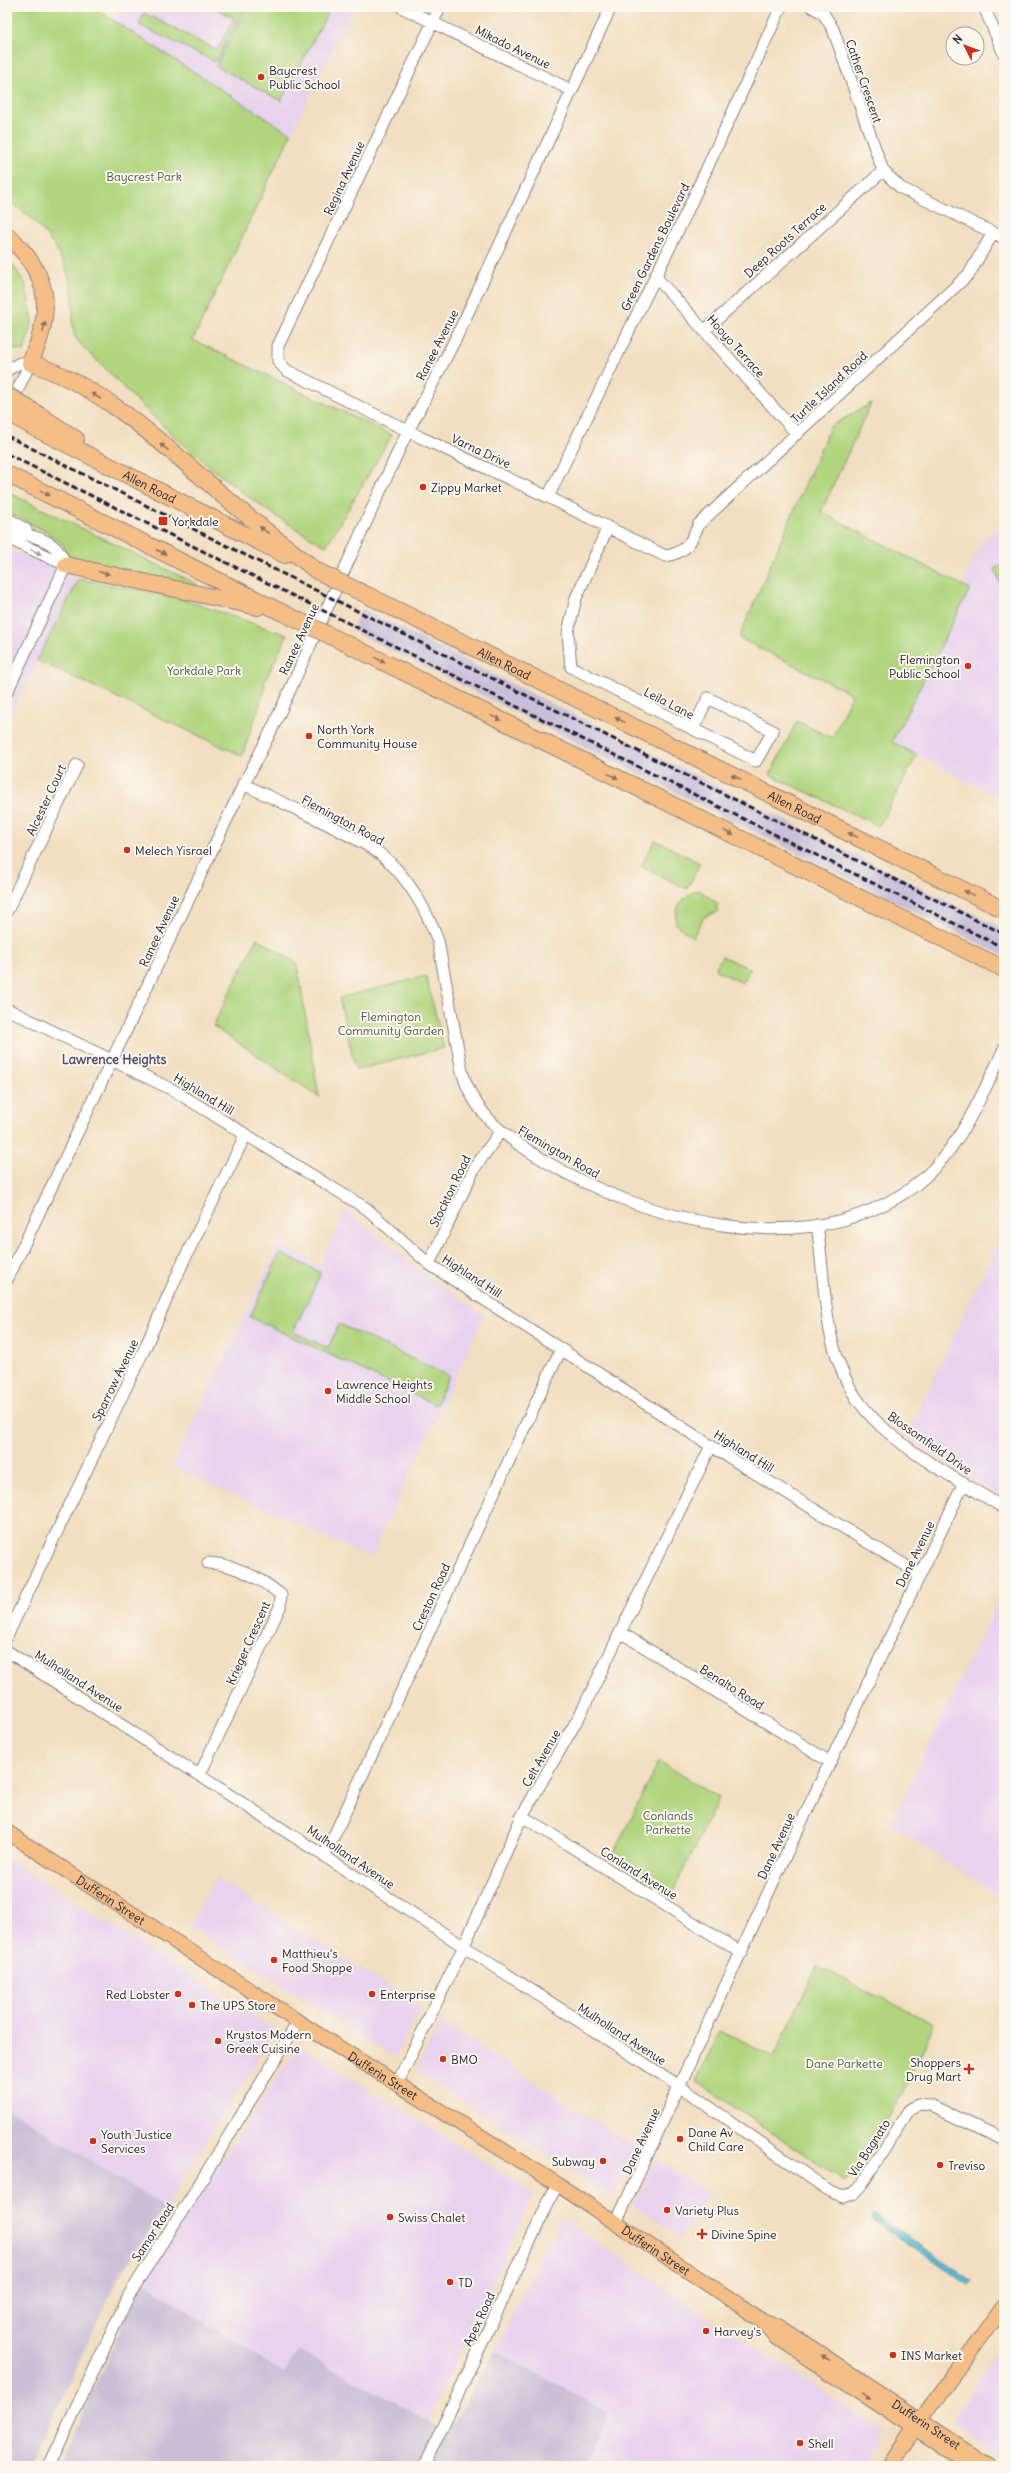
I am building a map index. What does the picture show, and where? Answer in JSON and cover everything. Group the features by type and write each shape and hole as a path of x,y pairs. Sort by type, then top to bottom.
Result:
{"highway":[{"path":"7,235 33,264 43,288 46,315 44,331 30,363 47,368 75,383 128,418 317,571"},
{"path":"7,395 36,421"},
{"name":"Allen Road","path":"7,412 36,421 144,484 1004,910"},
{"path":"8,475 279,611 1004,969"},
{"path":"66,565 279,611"}],"main road":[{"name":"Dufferin Street","path":"7,1832 298,2022 557,2184 760,2320 775,2337 921,2426 990,2466"},
{"path":"890,2466 957,2383 960,2368 1004,2304"},
{"name":"Dufferin Street","path":"921,2426 973,2466"},
{"path":"900,2466 921,2426"}],"street":[{"name":"Mikado Avenue","path":"401,7 571,90"},
{"name":"Regina Avenue","path":"278,361 278,346 440,7"},
{"name":"Ranee Avenue","path":"7,1280 244,784 274,725 408,431 456,338 611,7"},
{"name":"Green Gardens Boulevard","path":"548,497 655,276 782,7"},
{"name":"Cather Crescent","path":"812,7 823,13 833,29 883,171"},
{"path":"984,7 1004,54"},
{"path":"883,171 901,188 1004,238"},
{"name":"Deep Roots Terrace","path":"705,330 883,171"},
{"name":"Turtle Island Road","path":"678,554 690,543 699,524 969,274 994,233"},
{"name":"Hooyo Terrace","path":"655,276 797,434"},
{"name":"Varna Drive","path":"278,361 286,370 408,431 608,526 665,556 678,554"},
{"path":"7,370 20,363 30,363 7,412"},
{"path":"7,518 31,534 54,545 62,553 66,565 43,619 7,692"},
{"name":"Leila Lane","path":"608,526 576,598 568,632 571,667 756,762 773,731 708,698 693,729"},
{"path":"7,528 31,534"},
{"path":"7,538 66,565"},
{"name":"Alcester Court","path":"7,912 77,765"},
{"name":"Flemington Road","path":"244,784 362,842 384,857 418,896 438,941 465,1082 475,1102 500,1132 571,1176 612,1195 656,1211 722,1225 790,1227 817,1225 869,1212 902,1195 930,1172 960,1136 1004,1049"},
{"name":"Highland Hill","path":"7,1009 173,1090 246,1134 367,1209 429,1264 711,1446 919,1574"},
{"name":"Stockton Road","path":"429,1264 474,1169 500,1132"},
{"name":"Sparrow Avenue","path":"7,1636 144,1350 184,1260 246,1134"},
{"name":"Blossomfield Drive","path":"817,1225 832,1338 842,1373 849,1386 867,1413 883,1428 964,1483 1004,1508"},
{"name":"Creston Road","path":"325,1855 561,1349"},
{"name":"Celt Avenue","path":"398,2084 463,1948 522,1816 559,1755 711,1446"},
{"name":"Dane Avenue","path":"616,2223 830,1762 964,1483"},
{"name":"Krieger Crescent","path":"200,1774 280,1607 281,1595 266,1583 225,1563 208,1563"},
{"name":"Benalto Road","path":"620,1632 830,1762"},
{"name":"Mulholland Avenue","path":"7,1651 200,1774 325,1855 463,1948 680,2087"},
{"name":"Conland Avenue","path":"522,1816 742,1953"},
{"name":"Samor Road","path":"49,2466 129,2295 200,2183 298,2022"},
{"name":"Via Bagnato","path":"680,2087 831,2192 843,2197 858,2189 909,2110 918,2104 930,2105 1004,2140"},
{"name":"Apex Road","path":"424,2466 557,2184"}],"shaded area":[{"name":"Baycrest Public School","path":"119,7 354,7 291,134 113,20"},
{"name":"Flemington Public School","path":"1004,525 1004,800 892,742 970,589 963,585 978,549 984,538"},
{"path":"7,548 79,579 7,723"},
{"path":"362,609 1004,929 1004,956 351,630"},
{"name":"Lawrence Heights Middle School","path":"346,1210 424,1273 484,1316 370,1558 172,1466 279,1244 320,1265"},
{"path":"1004,1230 1004,1499 906,1437"},
{"path":"1004,1588 1004,1899 890,1825"},
{"path":"7,1859 276,2030 165,2208 7,2108"},
{"path":"216,1878 421,2007 395,2058 189,1926"},
{"path":"441,2022 638,2149 612,2198 416,2071"},
{"path":"299,2045 534,2193 429,2420 298,2351 284,2373 142,2281"},
{"path":"7,2108 165,2208 116,2281 31,2466 7,2466"},
{"path":"656,2160 709,2193 682,2238 633,2205"},
{"path":"560,2217 672,2293 882,2430 865,2466 596,2466 589,2462 495,2351"},
{"path":"142,2281 284,2373 298,2350 449,2432 495,2351 609,2413 589,2462 596,2466 59,2466"},
{"path":"1002,2343 1004,2344 1004,2456 952,2421"}],"green space":[{"name":"Baycrest Park","path":"7,7 92,7 291,134 193,340 392,435 326,546 265,509 208,466 154,418 88,352 75,336 73,327 73,297 70,282 59,254 31,218 7,199"},
{"path":"212,7 244,7 216,62 139,25 144,13 217,50 234,18"},
{"path":"247,7 331,7 281,101 216,66"},
{"path":"7,257 25,283 33,320 24,351 15,349 7,351"},
{"path":"871,403 821,512 970,589 892,742 917,755 879,826 770,775 797,721 832,738 852,694 739,638 830,427"},
{"path":"7,492 197,584 196,587 69,559 62,543 47,532 7,512"},
{"path":"1004,566 1004,595 995,568"},
{"name":"Yorkdale Park","path":"79,579 176,597 287,635 264,683 265,689 242,756 37,660"},
{"path":"655,840 700,863 687,889 641,866"},
{"path":"699,890 717,903 717,912 704,917 693,937 676,925 676,913 680,903 684,899"},
{"path":"257,938 297,963 319,1097 213,1026"},
{"path":"722,956 750,969 743,983 715,970"},
{"name":"Flemington Community Garden","path":"426,976 444,1048 356,1070 339,998"},
{"path":"280,1253 321,1273 293,1332 328,1348 339,1324 449,1376 436,1405 250,1317"},
{"name":"Conlands Parkette","path":"659,1761 719,1798 670,1897 612,1857"},
{"name":"Dane Parkette","path":"817,1966 934,2024 901,2096 845,2182 696,2081 720,2031 774,2057"}],"water":[{"path":"874,2215 972,2280 969,2284 871,2219"}],"railway":[{"path":"7,436 1004,934"},
{"path":"7,454 1004,948"}],"place":[{"name":"Baycrest Public School","path":"261,77"},
{"name":"Zippy Market","path":"423,487"},
{"name":"Yorkdale","path":"163,521"},
{"name":"Flemington Public School","path":"968,666"},
{"name":"North York Community House","path":"309,736"},
{"name":"Melech Yisrael","path":"127,850"},
{"name":"Lawrence Heights Middle School","path":"328,1391"},
{"name":"Matthieu’s Food Shoppe","path":"274,1960"},
{"name":"Red Lobster","path":"178,1994"},
{"name":"Enterprise","path":"372,1994"},
{"name":"The UPS Store","path":"192,2005"},
{"name":"Krystos Modern Greek Cuisine","path":"218,2041"},
{"name":"BMO","path":"443,2059"},
{"name":"Shoppers Drug Mart","path":"969,2069"},
{"name":"Dane Av Child Care","path":"680,2139"},
{"name":"Youth Justice Services","path":"93,2141"},
{"name":"Subway","path":"603,2161"},
{"name":"Treviso","path":"940,2165"},
{"name":"Variety Plus","path":"667,2210"},
{"name":"Swiss Chalet","path":"390,2217"},
{"name":"Divine Spine","path":"702,2234"},
{"name":"TD","path":"450,2282"},
{"name":"Harvey's","path":"706,2331"},
{"name":"INS Market","path":"893,2355"},
{"name":"Shell","path":"800,2443"}],"district":[{"name":"Lawrence Heights","path":"114,1059"}]}
